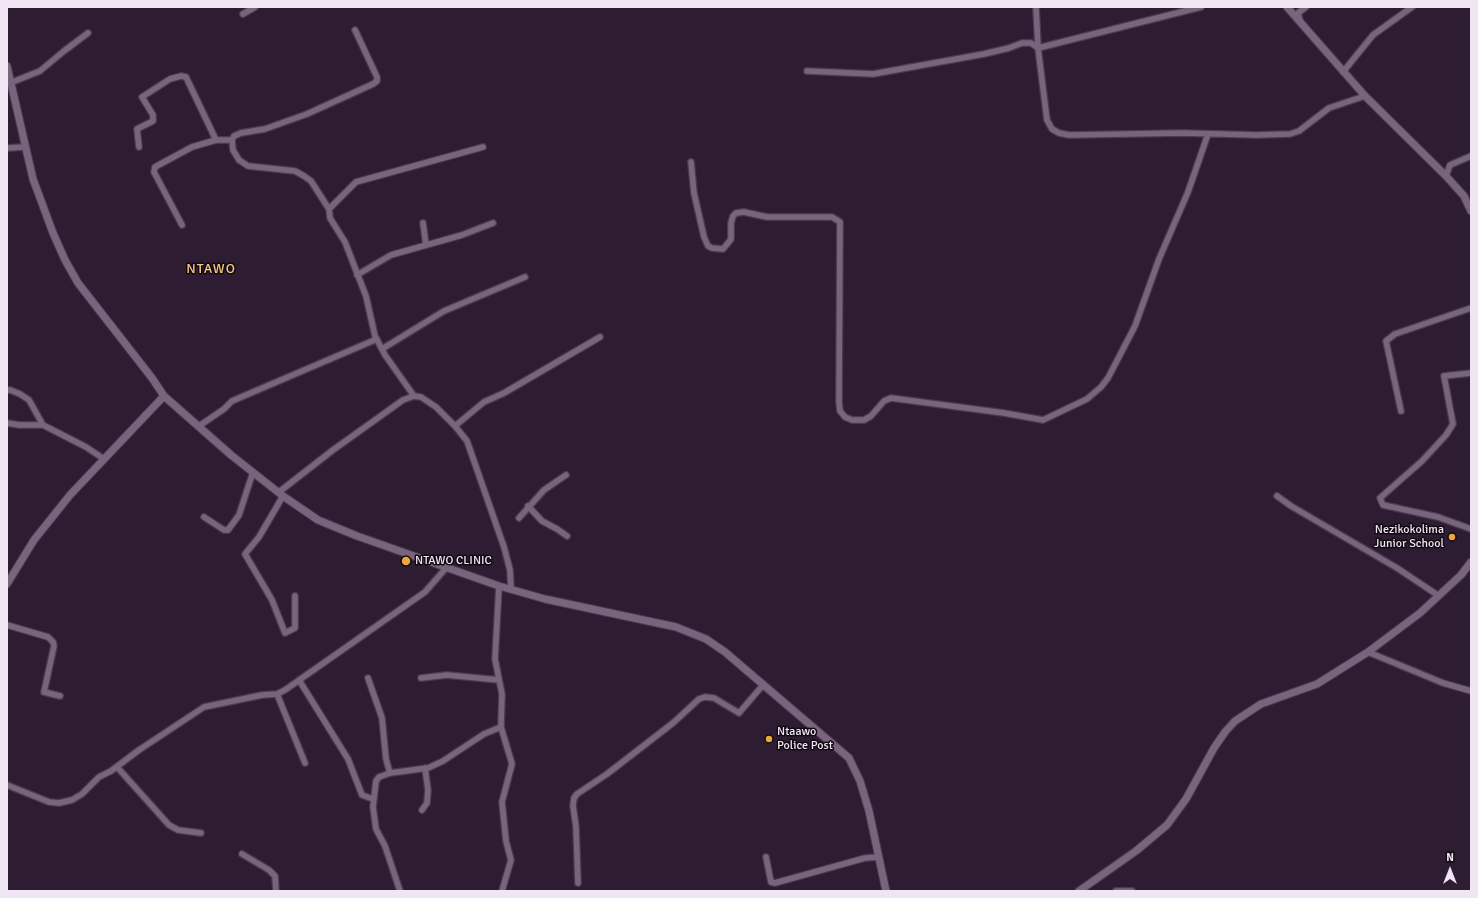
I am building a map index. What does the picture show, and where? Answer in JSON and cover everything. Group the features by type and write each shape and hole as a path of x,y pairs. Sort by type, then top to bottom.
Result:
{"street":[{"path":"244,14 254,7"},
{"path":"1036,7 1038,48 1048,120 1052,129 1069,135 1208,134 1258,136 1290,134 1299,131 1329,108 1365,96"},
{"path":"807,71 873,74 984,54 1022,43 1031,43 1038,48 1201,7"},
{"path":"1287,7 1365,96 1446,176 1464,196 1471,211"},
{"path":"1300,23 1298,13 1306,7"},
{"path":"1343,72 1373,35 1412,7"},
{"path":"355,30 377,77 377,81 307,114 265,129 241,133 234,136 232,140 233,150 239,160 248,166 261,169 295,171 311,182 329,209 330,218 345,242 366,296 377,339 382,349 414,396"},
{"path":"10,83 40,71 88,33"},
{"path":"7,66 33,179 52,233 78,283 152,378 164,396 253,472 318,520 357,536 499,586 545,599 664,624 690,632 726,652 849,758 860,780 886,891"},
{"path":"139,147 137,129 153,121 153,115 142,97 170,79 181,76 186,77 216,140"},
{"path":"690,162 694,193 704,237 708,246 712,248 723,249 728,244 731,239 731,223 733,216 736,213 744,212 767,218 832,217 840,222 839,402 840,410 845,417 852,420 864,420 871,416 884,401 891,398 1004,413 1043,420 1087,399 1101,387 1108,378 1135,326 1159,259 1188,192 1208,134"},
{"path":"182,226 154,169 158,164 192,147 216,140 232,140"},
{"path":"7,148 25,147"},
{"path":"329,209 356,182 483,147"},
{"path":"1446,176 1450,165 1471,156"},
{"path":"423,223 426,245"},
{"path":"357,275 391,256 462,235 493,223"},
{"path":"382,349 444,311 525,277"},
{"path":"1402,411 1386,341 1395,334 1471,308"},
{"path":"455,426 484,402 600,338"},
{"path":"199,426 224,409 232,401 377,339"},
{"path":"1471,373 1444,376 1453,424 1446,435 1422,461 1380,498 1380,502 1383,505 1438,517 1471,529"},
{"path":"7,390 20,394 29,400 43,425"},
{"path":"7,584 9,575 34,540 70,495 164,396"},
{"path":"296,596 295,628 284,633 272,600 245,554 259,537 281,494 333,450 404,400 414,396 426,399 436,406 467,441 504,547 510,570 511,589"},
{"path":"7,423 19,425 43,425 86,447 104,459"},
{"path":"204,517 224,530 228,530 239,515 253,472"},
{"path":"519,518 528,506 544,490 566,475"},
{"path":"1277,496 1291,506 1397,568 1439,596"},
{"path":"528,506 542,521 567,536"},
{"path":"1079,891 1148,842 1167,825 1186,799 1225,732 1240,717 1261,704 1316,684 1368,652 1420,613 1460,575 1471,562"},
{"path":"7,785 36,798 59,803 72,800 82,794 99,777 117,767 156,738 204,707 262,695 277,694 425,592 446,568"},
{"path":"499,586 495,660 502,694 501,727 512,764 502,802 506,841 511,860 502,891"},
{"path":"7,626 48,637 52,642 54,646 44,692 60,696"},
{"path":"1368,652 1442,682 1471,691"},
{"path":"421,678 447,675 499,680"},
{"path":"368,678 382,718 386,758 390,773"},
{"path":"299,680 348,759 362,795 374,799"},
{"path":"578,883 576,827 573,806 577,794 607,774 673,723 699,699 705,697 714,698 739,713 763,685"},
{"path":"277,694 305,763"},
{"path":"400,891 390,868 385,846 376,829 373,806 376,781 379,777 390,773 425,768 443,761 484,734 501,727"},
{"path":"117,767 169,825 178,830 201,832"},
{"path":"422,810 426,803 428,790 425,768"},
{"path":"242,854 269,870 275,876 276,891"},
{"path":"766,857 771,882 775,883 865,858 879,857"},
{"path":"1116,891 1132,891"}],"place":[{"name":"Nezikokolima Junior School","path":"1452,537"},
{"name":"NTAWO CLINIC","path":"406,561"},
{"name":"Ntaawo Police Post","path":"769,739"}],"district":[{"name":"NTAWO","path":"211,269"}]}
